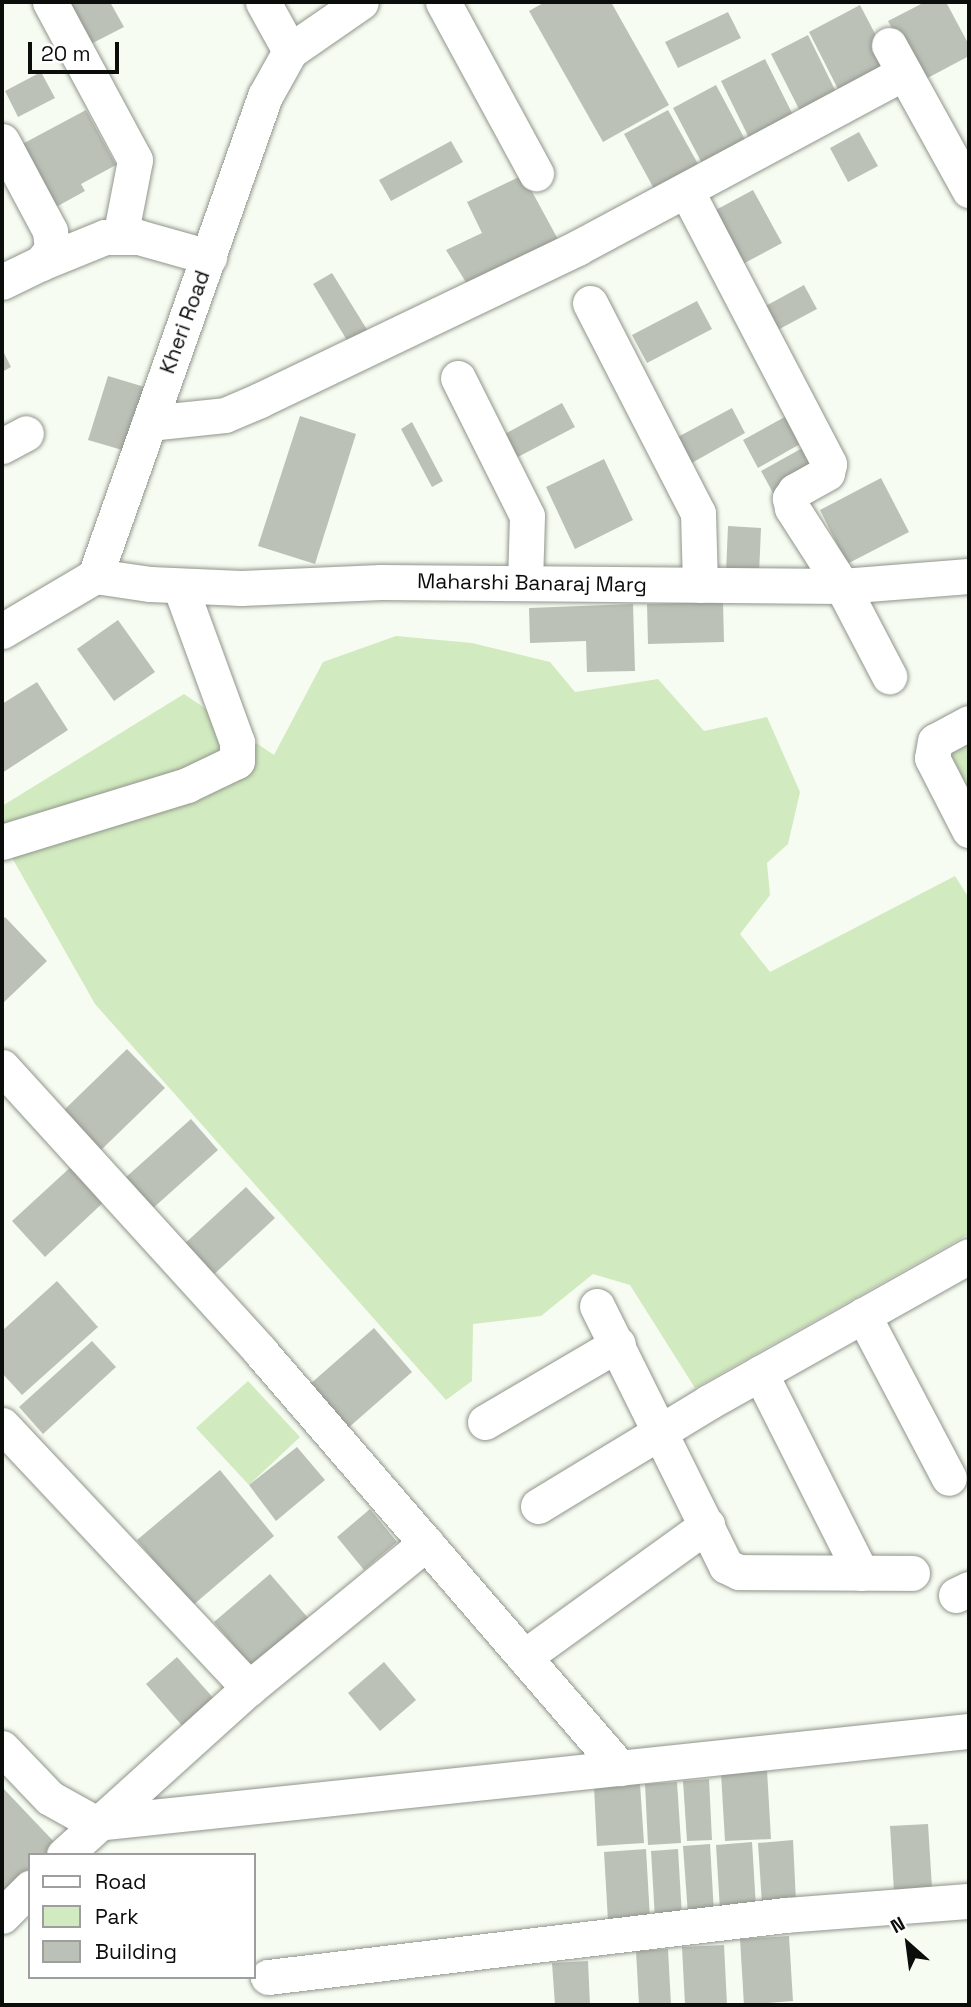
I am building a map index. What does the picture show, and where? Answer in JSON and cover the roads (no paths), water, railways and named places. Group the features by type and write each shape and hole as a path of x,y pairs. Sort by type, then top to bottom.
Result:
{"street":[{"path":"50,2 135,160 120,237"},
{"path":"263,2 290,51"},
{"name":"Kheri Road","path":"95,576 265,96 290,51 361,2"},
{"path":"443,2 536,173"},
{"path":"149,423 225,415 577,248 686,190 897,59 969,190"},
{"path":"2,141 50,230 52,249 41,263"},
{"path":"686,190 829,464 827,473 790,498 842,586 889,676"},
{"path":"2,282 105,237 138,237 209,257"},
{"path":"590,303 698,513 699,585"},
{"path":"458,378 527,516 525,583"},
{"path":"6,616 95,576"},
{"name":"Maharshi Banaraj Marg","path":"95,576 180,586 525,583 842,586 969,576"},
{"path":"2,842 187,785 237,761 237,742 180,586"},
{"path":"969,723 935,741 932,758 969,830"},
{"path":"2,1068 260,1351 620,1768"},
{"path":"538,1506 760,1373 969,1256"},
{"path":"597,1306 726,1566 739,1572 912,1573"},
{"path":"863,1315 950,1478"},
{"path":"485,1422 618,1344"},
{"path":"760,1373 861,1573"},
{"path":"2,1425 249,1688"},
{"path":"524,1657 707,1525"},
{"path":"66,1853 96,1823 249,1688 426,1543"},
{"path":"2,1748 50,1798 96,1823 969,1731"},
{"path":"2,1916 28,1890"},
{"path":"268,1977 785,1914 969,1901"}]}
